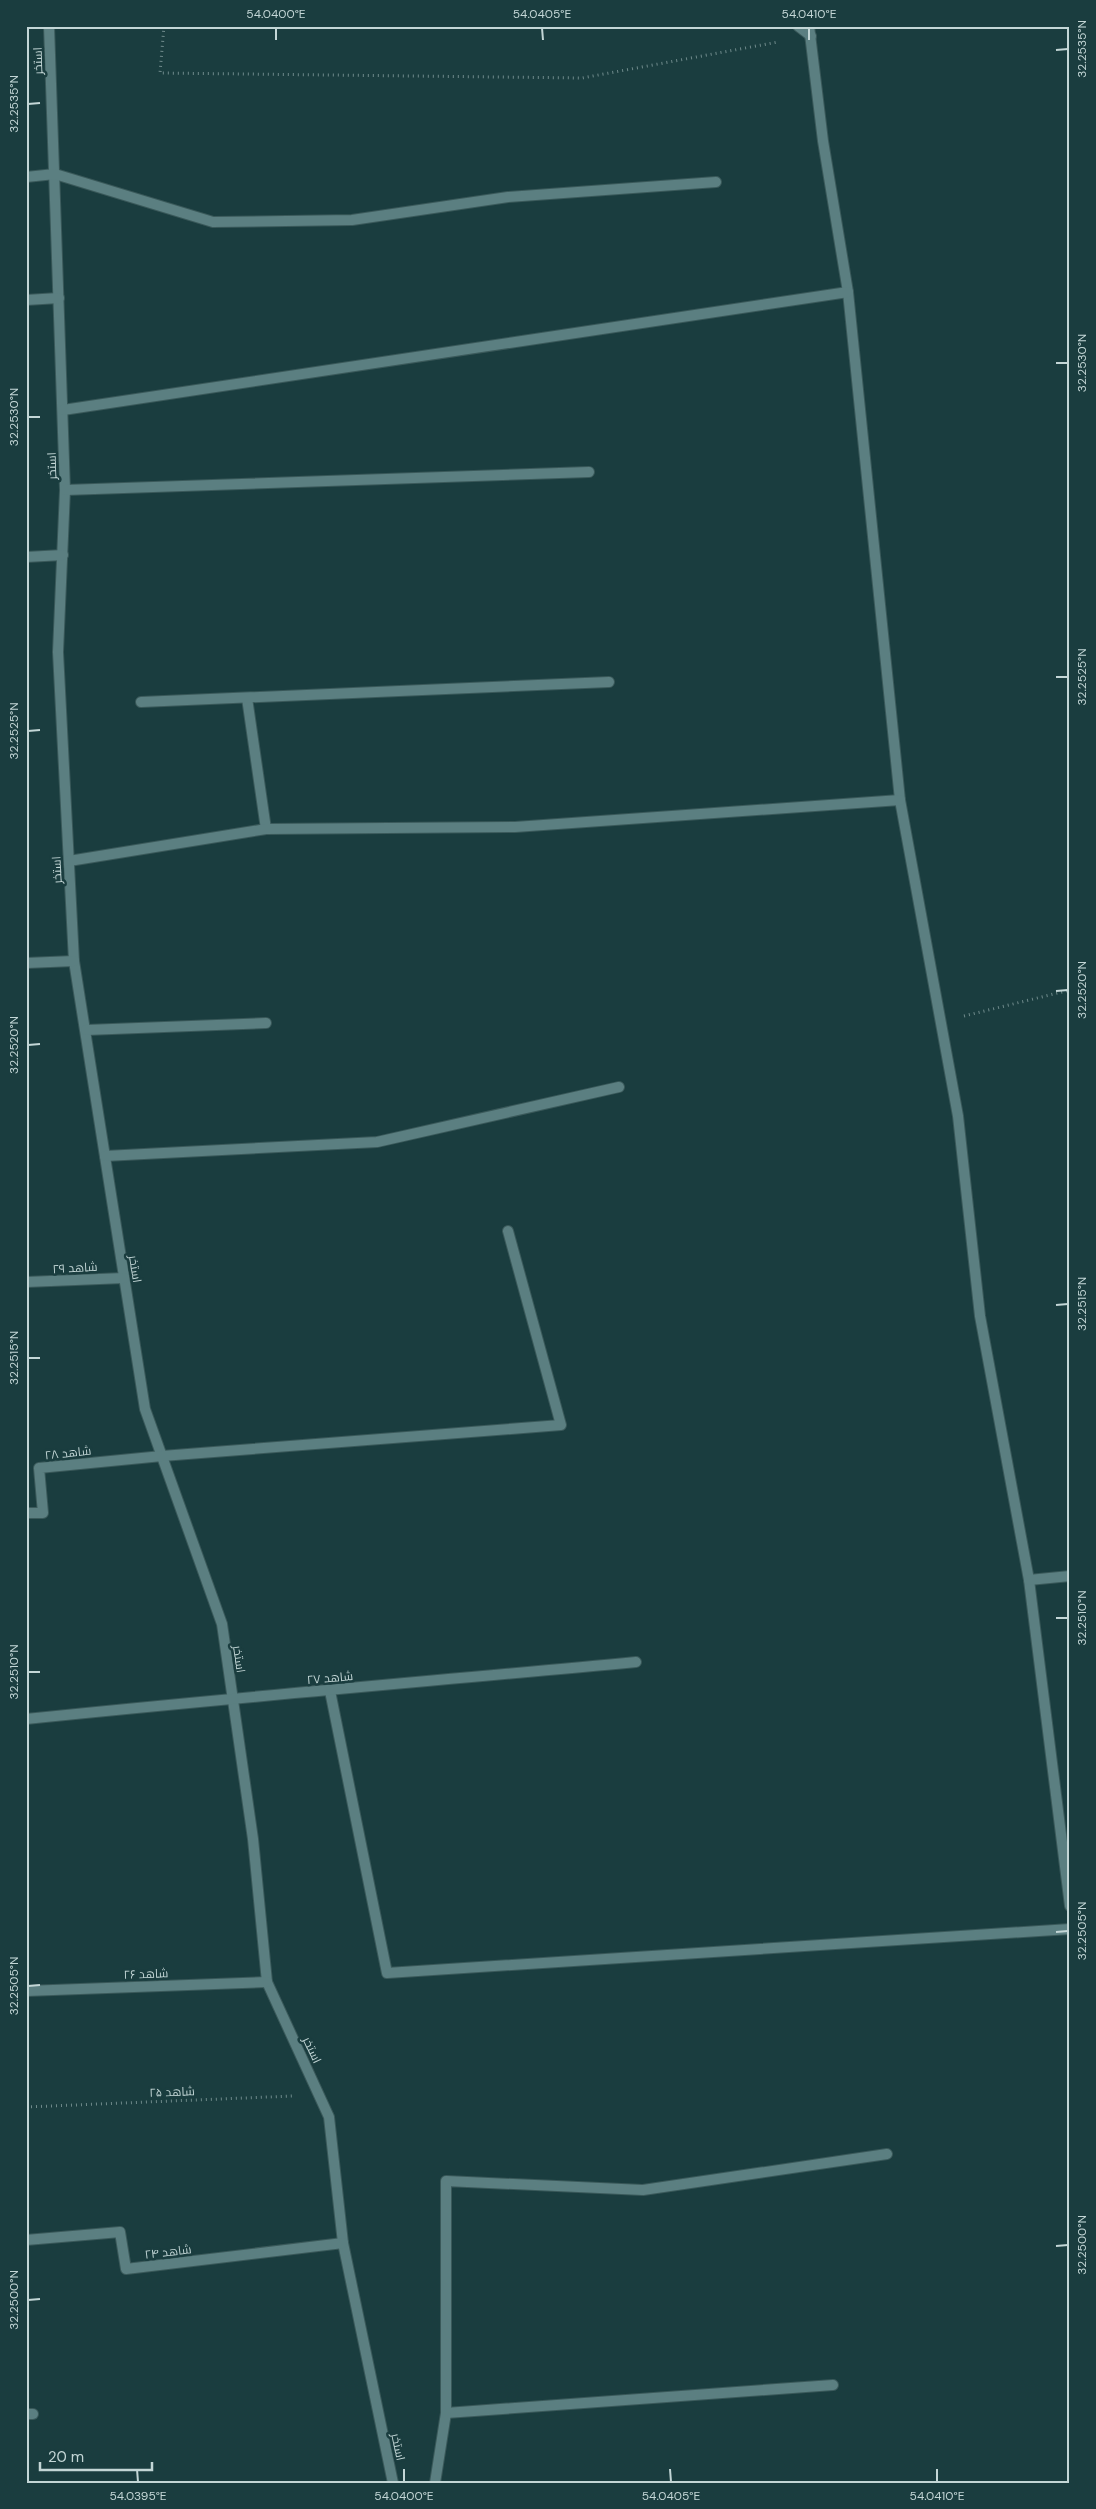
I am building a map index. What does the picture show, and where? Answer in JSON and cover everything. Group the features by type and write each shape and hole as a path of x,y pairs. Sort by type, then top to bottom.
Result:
{"street":[{"name":"استخر","path":"50,26 65,490 58,652 74,961 145,1409 222,1624 253,1839 267,1982 329,2117 343,2243 393,2483"},
{"path":"798,26 810,31 823,141 848,292 900,800 958,1116 980,1316 1029,1580 1070,1906"},
{"path":"26,177 54,174 213,222 352,220 508,197 716,182"},
{"path":"63,410 848,292"},
{"path":"26,300 59,298"},
{"path":"65,490 589,472"},
{"path":"26,556 63,555"},
{"path":"141,702 609,682"},
{"path":"247,698 266,829"},
{"path":"69,861 266,829 515,827 900,800"},
{"path":"26,963 74,961"},
{"path":"86,1030 266,1024"},
{"path":"105,1156 377,1142 618,1087"},
{"path":"162,1456 343,1444 561,1425 508,1231"},
{"name":"شاهد ۲۹","path":"26,1282 124,1278"},
{"name":"شاهد ۲۸","path":"26,1514 43,1513 39,1468 162,1456"},
{"path":"1029,1580 1070,1576"},
{"name":"شاهد ۲۷","path":"26,1719 232,1697 330,1691 636,1662"},
{"path":"330,1691 387,1973 1070,1929"},
{"name":"شاهد ۲۶","path":"26,1991 267,1982"},
{"path":"435,2483 446,2413 446,2181 643,2190 887,2154"},
{"name":"شاهد ۲۴","path":"26,2240 120,2232 126,2269 343,2243"},
{"path":"446,2413 833,2385"}],"path":[{"path":"164,26 160,73 582,78 810,31"},
{"path":"941,1022 1070,990"},
{"name":"شاهد ۲۵","path":"26,2107 319,2095"}]}
